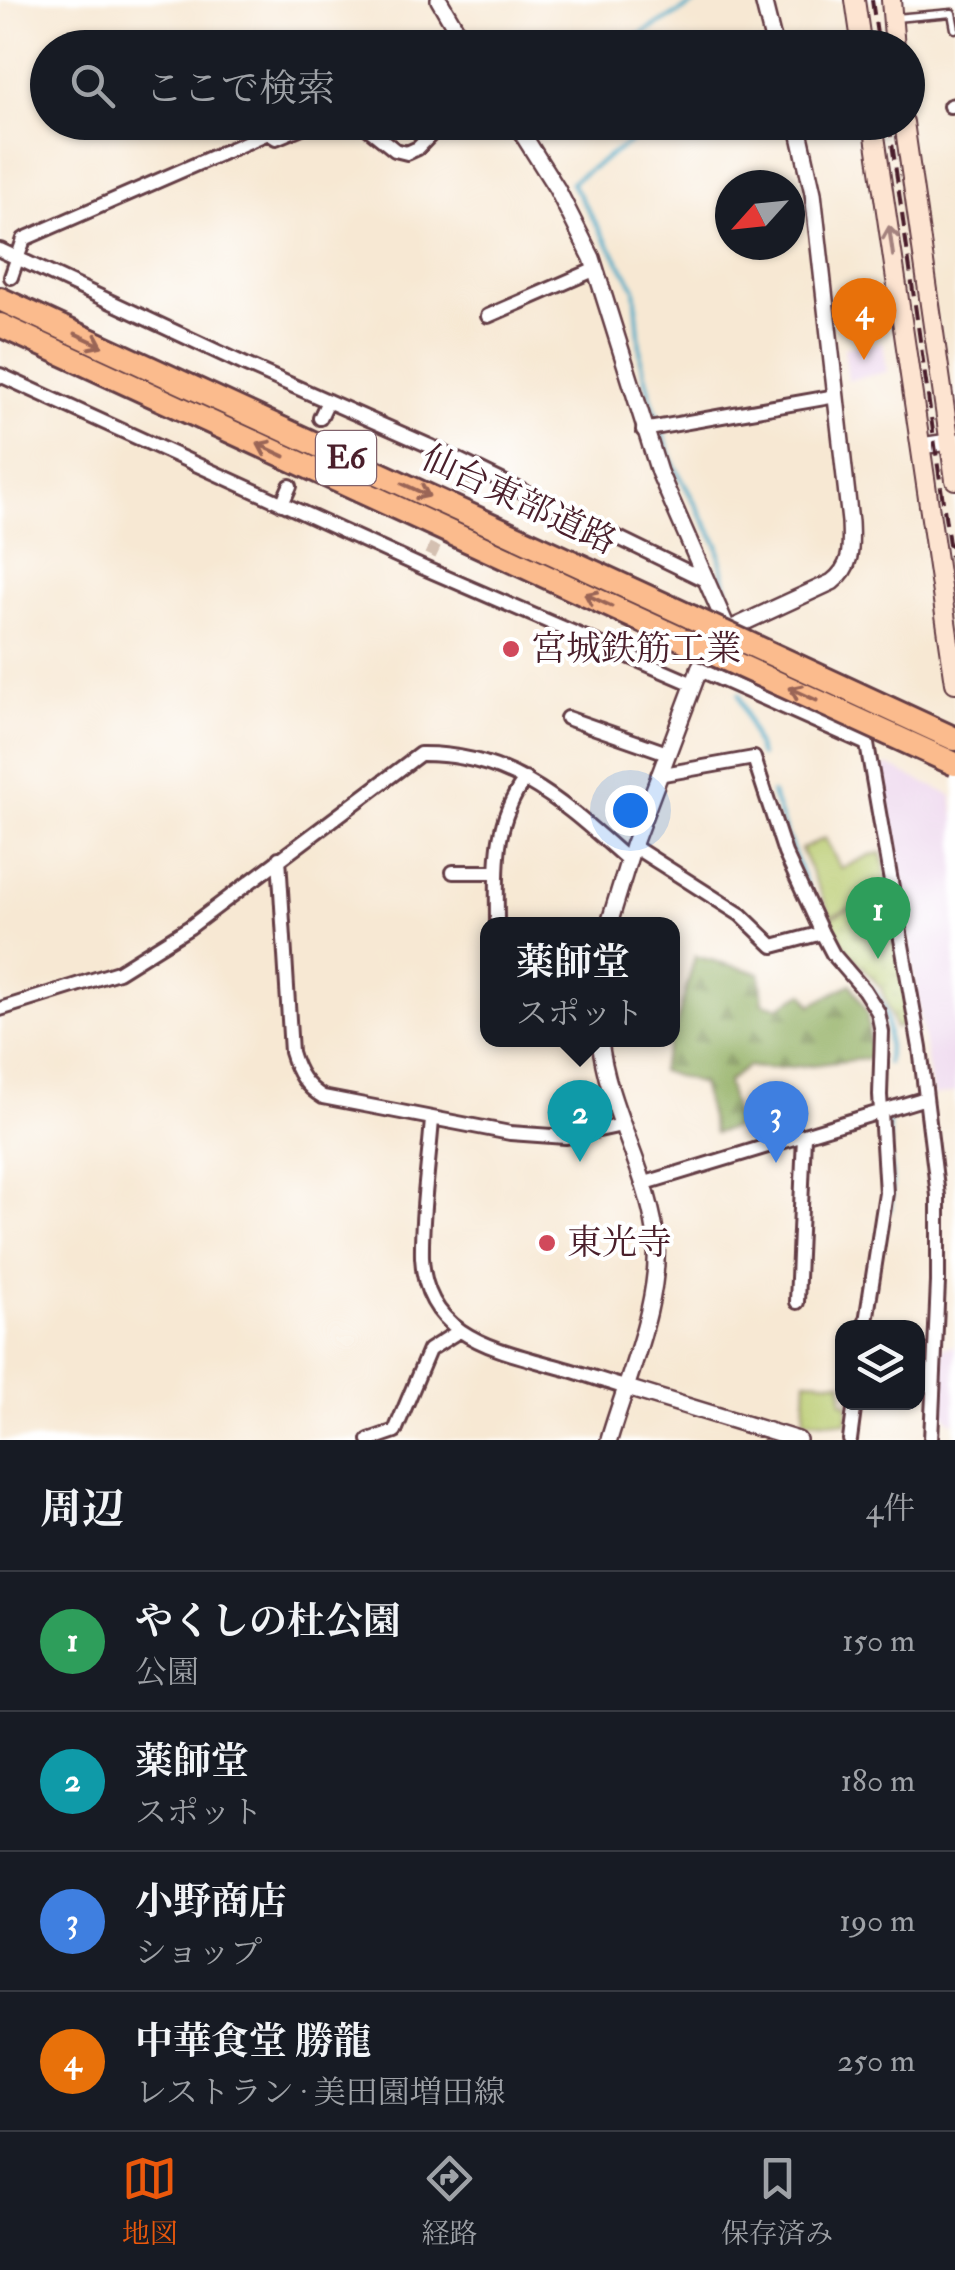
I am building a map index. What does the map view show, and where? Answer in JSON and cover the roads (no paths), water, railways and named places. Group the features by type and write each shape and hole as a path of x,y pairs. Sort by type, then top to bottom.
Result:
{"highway":[{"name":"仙台東部道路","path":"0,300 955,739"},
{"name":"仙台東部道路","path":"0,326 955,764"}],"main road":[{"path":"855,0 859,30"},
{"path":"876,140 955,684"},
{"path":"907,140 955,480"}],"street":[{"path":"439,0 456,30"},
{"path":"763,0 770,30"},
{"path":"11,277 24,238 252,140"},
{"path":"382,140 407,154 426,140"},
{"path":"526,140 569,210 596,269 656,428 705,580 728,630"},
{"path":"611,917 658,775 708,646 728,630 832,582 848,566 850,522 813,193 801,140"},
{"path":"0,250 328,401 468,473 705,580"},
{"path":"488,316 596,269"},
{"path":"0,375 282,504 867,744 926,1098 938,1196 932,1440"},
{"path":"656,428 836,396"},
{"path":"320,418 328,401"},
{"path":"921,446 952,441"},
{"path":"282,504 290,486"},
{"path":"567,718 667,753"},
{"path":"0,1008 118,972 190,928 420,754 464,755 525,779 630,854 740,915 773,946 822,933"},
{"path":"658,775 754,758 786,853 822,933 833,954 878,1012 882,1032 880,1095 885,1208 865,1320"},
{"path":"496,917 500,827 510,800 525,779"},
{"path":"279,858 291,1052 308,1086 324,1097 502,1132 566,1137 622,1125"},
{"path":"452,872 497,872"},
{"path":"601,1047 654,1231 656,1266 650,1305 609,1440"},
{"path":"642,1184 926,1098"},
{"path":"432,1119 422,1259 430,1292 442,1314 460,1332 495,1350 798,1440"},
{"path":"798,1302 804,1136"},
{"path":"368,1440 395,1431 429,1350 460,1332"},
{"path":"850,1440 854,1410"}],"lane":[{"path":"891,9 952,13 955,29"}],"waterway":[{"path":"648,30 701,0"},
{"path":"633,140 571,182 635,288 641,359 651,398 674,465 718,545 727,594"},
{"path":"739,694 760,756"},
{"path":"772,793 826,925 847,960 882,1004 888,1037 887,1063"},
{"path":"888,1117 890,1210"},
{"path":"860,1422 861,1410"}],"tunnel":[{"path":"452,509 466,479"},
{"path":"430,556 444,527"}],"railway":[{"path":"872,0 876,30"},
{"path":"892,140 955,586"}],"place":[{"name":"中華食堂 勝龍","path":"864,360"},
{"name":"宮城鉄筋工業","path":"511,649"},
{"name":"やくしの杜公園","path":"878,959"},
{"name":"薬師堂","path":"580,1162"},
{"name":"小野商店","path":"776,1163"},
{"name":"東光寺","path":"547,1243"}]}
